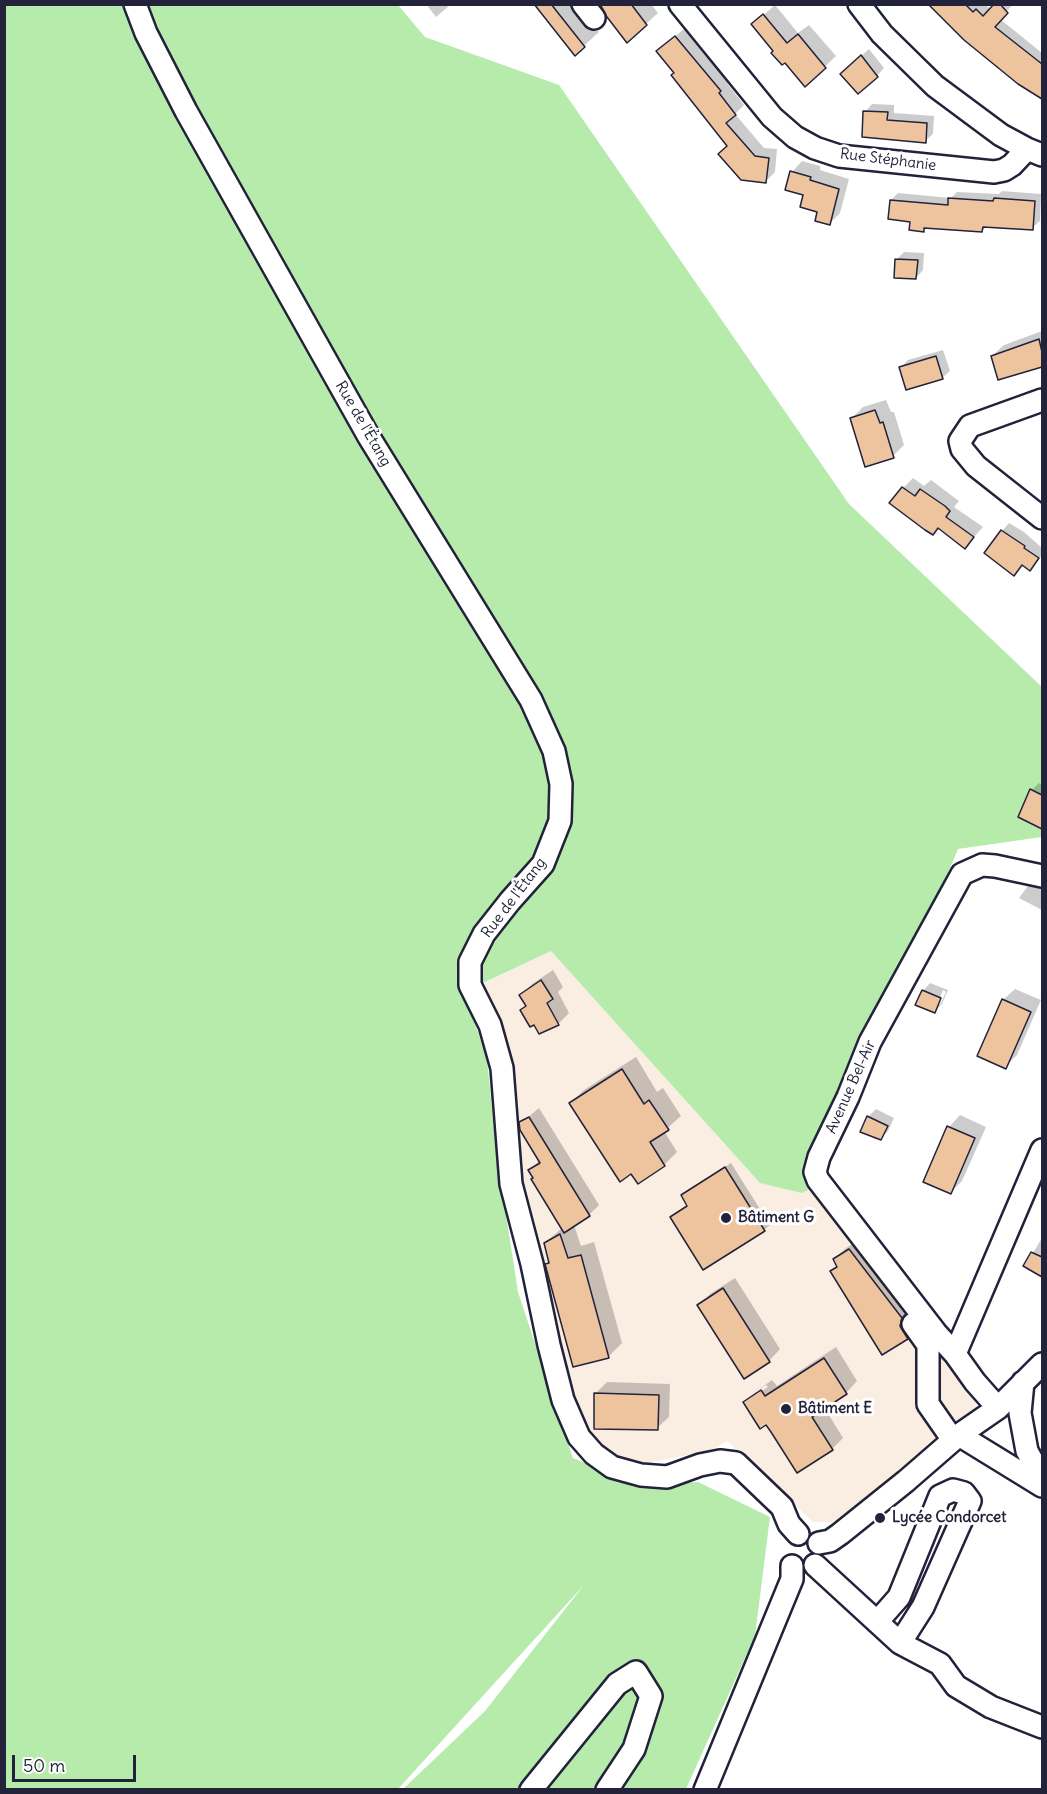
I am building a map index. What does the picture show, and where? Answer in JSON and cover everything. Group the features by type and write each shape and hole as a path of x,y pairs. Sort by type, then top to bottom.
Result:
{"street":[{"name":"Rue de l'Étang","path":"135,4 146,33 186,111 369,437 531,700 554,751 561,784 560,821 543,864 484,934 470,962 470,985 490,1024 502,1068 511,1184 563,1400 579,1437 594,1454 612,1467 641,1475 667,1477 700,1465 720,1461 736,1463 782,1507 789,1524 798,1534"},
{"name":"Rue Stéphanie","path":"680,4 772,117 795,136 815,148 838,156 994,172 1004,170 1035,152"},
{"path":"859,4 882,34 935,86 1001,135 1035,152"},
{"path":"1042,400 970,426 960,441 962,448 976,466 1042,518"},
{"name":"Avenue Bel-Air","path":"998,1408 936,1334 818,1180 815,1172 819,1157 848,1097 870,1042 962,874 982,865 1042,876"},
{"path":"955,1354 1042,1150"},
{"path":"849,1237 928,1346 928,1404 956,1437 1042,1486"},
{"path":"819,1543 830,1541 840,1534 956,1437 998,1408 1042,1364"},
{"path":"1023,1383 1020,1413 1027,1451 1042,1478"},
{"path":"877,1622 899,1597 940,1496 953,1490 964,1493 970,1501 923,1607 900,1643"},
{"path":"705,1790 792,1579 792,1566 785,1555 787,1542 798,1534 813,1537 819,1543 821,1555 815,1565 804,1570 792,1566"},
{"path":"815,1565 900,1643 940,1664 956,1686 991,1707 1042,1727"},
{"path":"531,1790 616,1684 636,1672 651,1696 634,1749 607,1790"}],"shaded area":[{"path":"551,951 760,1183 816,1186 960,1371 979,1410 841,1522 813,1522 727,1441 712,1450 634,1466 612,1460 591,1443 570,1392 518,1177 512,1080 484,983"}],"green space":[{"path":"5,5 398,5 425,37 559,85 849,504 1042,687 1042,837 958,849 816,1186 802,1193 760,1183 551,951 464,992 487,1059 496,1150 518,1292 573,1458 637,1484 698,1482 770,1517 755,1636 686,1789 403,1789 485,1711 584,1585 398,1789 5,1790"}],"building":[{"path":"534,4 551,4 585,47 575,56"},
{"path":"600,4 631,4 647,25 627,43"},
{"path":"928,4 965,4 973,12 976,9 983,16 994,4 1000,4 1008,13 995,27 1042,64 1042,99 1018,84 964,40"},
{"path":"763,14 787,43 798,34 826,68 805,87 785,63 782,65 771,53 773,51 751,24"},
{"path":"675,36 721,91 719,93 736,115 726,123 755,156 769,158 766,183 741,180 718,154 727,146 671,75 674,73 656,51"},
{"path":"861,55 878,77 858,94 840,74"},
{"path":"863,111 888,112 887,120 927,123 926,143 862,137"},
{"path":"790,171 839,189 830,225 815,221 817,212 800,207 803,195 785,190"},
{"path":"948,198 1035,201 1033,230 983,227 982,232 924,228 924,232 909,230 910,222 888,219 890,200 948,205"},
{"path":"895,259 918,260 916,279 894,278"},
{"path":"1039,339 1042,367 998,380 991,356"},
{"path":"936,356 943,379 906,390 899,367"},
{"path":"875,410 880,423 883,422 894,458 865,467 850,418"},
{"path":"902,487 915,496 920,489 945,506 950,511 946,517 974,537 965,549 938,528 933,535 889,503"},
{"path":"1001,530 1039,558 1030,571 1022,565 1014,576 984,553"},
{"path":"1030,789 1042,795 1042,829 1018,817"},
{"path":"541,980 553,999 547,1003 559,1025 539,1034 534,1025 530,1027 520,1010 526,1006 519,995"},
{"path":"922,990 941,998 935,1013 915,1005"},
{"path":"1002,999 1031,1012 1006,1069 977,1056"},
{"path":"622,1069 644,1104 649,1100 669,1130 650,1142 665,1166 638,1184 631,1174 620,1182 569,1103"},
{"path":"867,1116 888,1126 881,1140 860,1132"},
{"path":"529,1117 590,1216 564,1233 531,1179 533,1178 528,1170 540,1163 520,1130 519,1122"},
{"path":"947,1126 975,1138 951,1194 923,1182"},
{"name":"Bâtiment G","path":"725,1167 765,1231 703,1270 670,1217 687,1206 681,1195"},
{"path":"560,1234 568,1258 581,1255 609,1358 573,1367 545,1264 549,1263 544,1243"},
{"path":"849,1249 902,1318 900,1326 908,1339 882,1355 830,1271 837,1267 833,1259"},
{"path":"1031,1252 1042,1257 1042,1277 1023,1266"},
{"path":"723,1288 770,1362 744,1379 697,1305"},
{"name":"Bâtiment E","path":"824,1358 847,1394 812,1417 833,1450 797,1473 766,1425 760,1429 743,1402 761,1390 765,1396"},
{"path":"594,1393 659,1395 658,1430 594,1429"}],"place":[{"name":"Bâtiment G","path":"726,1218"},
{"name":"Bâtiment E","path":"786,1409"},
{"name":"Lycée Condorcet","path":"880,1518"}]}
